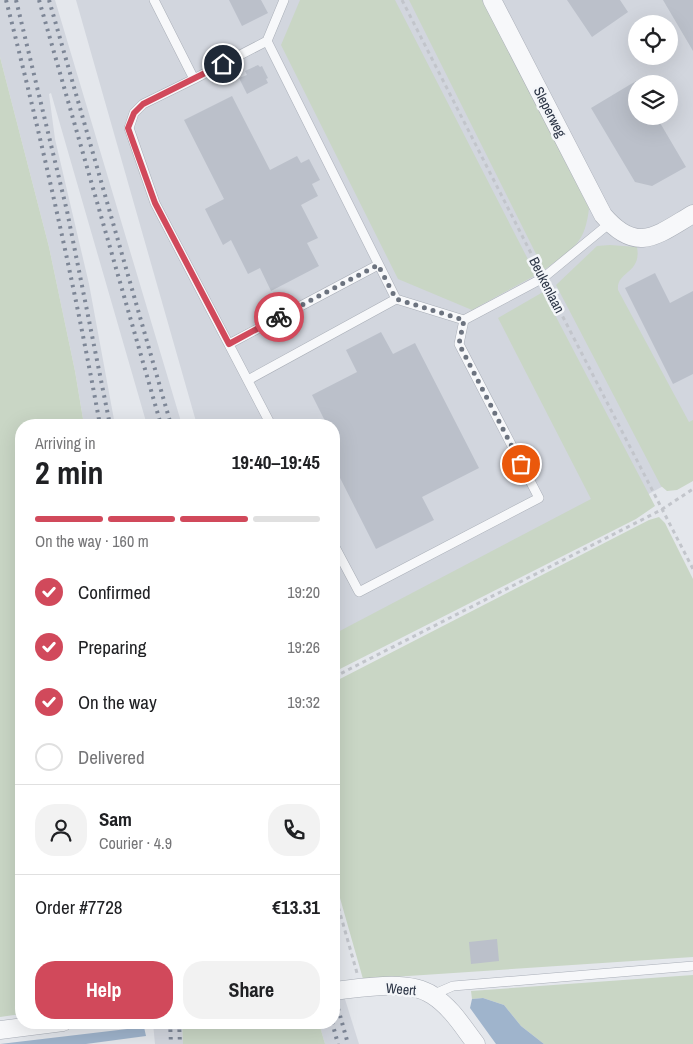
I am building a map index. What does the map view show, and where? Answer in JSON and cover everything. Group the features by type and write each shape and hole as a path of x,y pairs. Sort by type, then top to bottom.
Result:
{"street":[{"name":"Sleperweg","path":"492,0 603,215 610,224 620,232 643,239 652,237 693,214"},
{"name":"Weert","path":"340,990 400,986 418,989 432,995 454,1015 476,1044"},
{"path":"0,1030 15,1028"}],"lane":[{"path":"154,0 194,79"},
{"path":"268,419 155,203 128,128 134,113 143,104 267,41 284,0"},
{"path":"267,41 396,299 464,320 543,278 610,224"},
{"path":"229,344 378,265"},
{"path":"248,380 396,299"},
{"path":"340,556 359,592 539,498 459,344 464,320"},
{"path":"432,995 454,986 693,966"}],"path":[{"name":"Beukenlaan","path":"402,0 661,510 693,569"},
{"path":"340,674 661,510 693,489"},
{"path":"340,913 361,988"}],"shaded area":[{"path":"0,0 55,0 180,419 145,419 51,93 49,94 55,139 89,284 114,419 83,419 49,247 0,57"},
{"path":"76,0 693,0 693,470 340,661 340,419 195,419"},
{"path":"340,983 359,1044 325,1044 321,1029 340,1029"},
{"path":"154,1029 182,1029 183,1044 155,1044"}],"green space":[{"path":"300,0 395,0 536,275 472,310 398,279 281,45"},
{"path":"409,0 482,0 589,208 584,230 576,245 544,270"},
{"path":"0,57 49,247 83,419 15,419 15,1015 0,1017"},
{"path":"597,246 637,247 638,256 636,262 621,279 618,284 618,290 689,422 693,420 693,481 677,490 667,491 661,486 556,285"},
{"path":"543,292 655,506 636,519 340,669 340,631 591,499 498,318"},
{"path":"659,517 665,523 693,579 693,957 363,979 340,898 340,679 649,520"},
{"path":"693,975 693,1044 544,1044 521,1026 504,1005 483,998 472,999 471,991"},
{"path":"182,1029 321,1029 325,1044 183,1044"}],"water":[{"path":"483,998 504,1005 521,1026 544,1044 496,1044 470,1008 472,999"},
{"path":"127,1029 144,1029 146,1036 86,1044 0,1044"}],"building":[{"path":"229,0 261,0 268,13 242,26"},
{"path":"567,0 620,0 628,12 592,37"},
{"path":"663,0 693,0 693,51 678,26 678,15 672,15"},
{"path":"258,65 262,66 268,78 266,79 268,83 247,94 239,78 247,75 245,71"},
{"path":"628,86 628,125 661,125 686,167 652,186 635,182 591,108"},
{"path":"232,96 270,170 297,156 301,163 309,159 320,180 312,184 318,196 301,205 318,238 307,243 319,266 271,291 260,268 248,274 231,240 223,245 205,209 224,199 184,120"},
{"path":"655,273 670,303 693,291 693,374 673,384 625,288"},
{"path":"381,332 393,354 415,343 479,468 422,497 434,520 376,549 340,478 340,419 324,419 312,395 357,372 346,350"},
{"path":"497,939 499,961 471,964 469,942"}],"railway":[{"path":"6,0 57,212 99,419"},
{"path":"16,0 67,211 109,419"},
{"path":"39,0 159,419"},
{"path":"49,0 169,419"},
{"path":"340,1015 348,1044"},
{"path":"170,1029 171,1044"},
{"path":"179,1029 180,1044"},
{"path":"334,1029 338,1044"}],"way so far":[{"path":"279,317 378,265 396,299 464,320 459,344 521,464"}],"route":[{"path":"223,64 143,104 134,113 128,128 155,203 229,344 279,317"}]}
